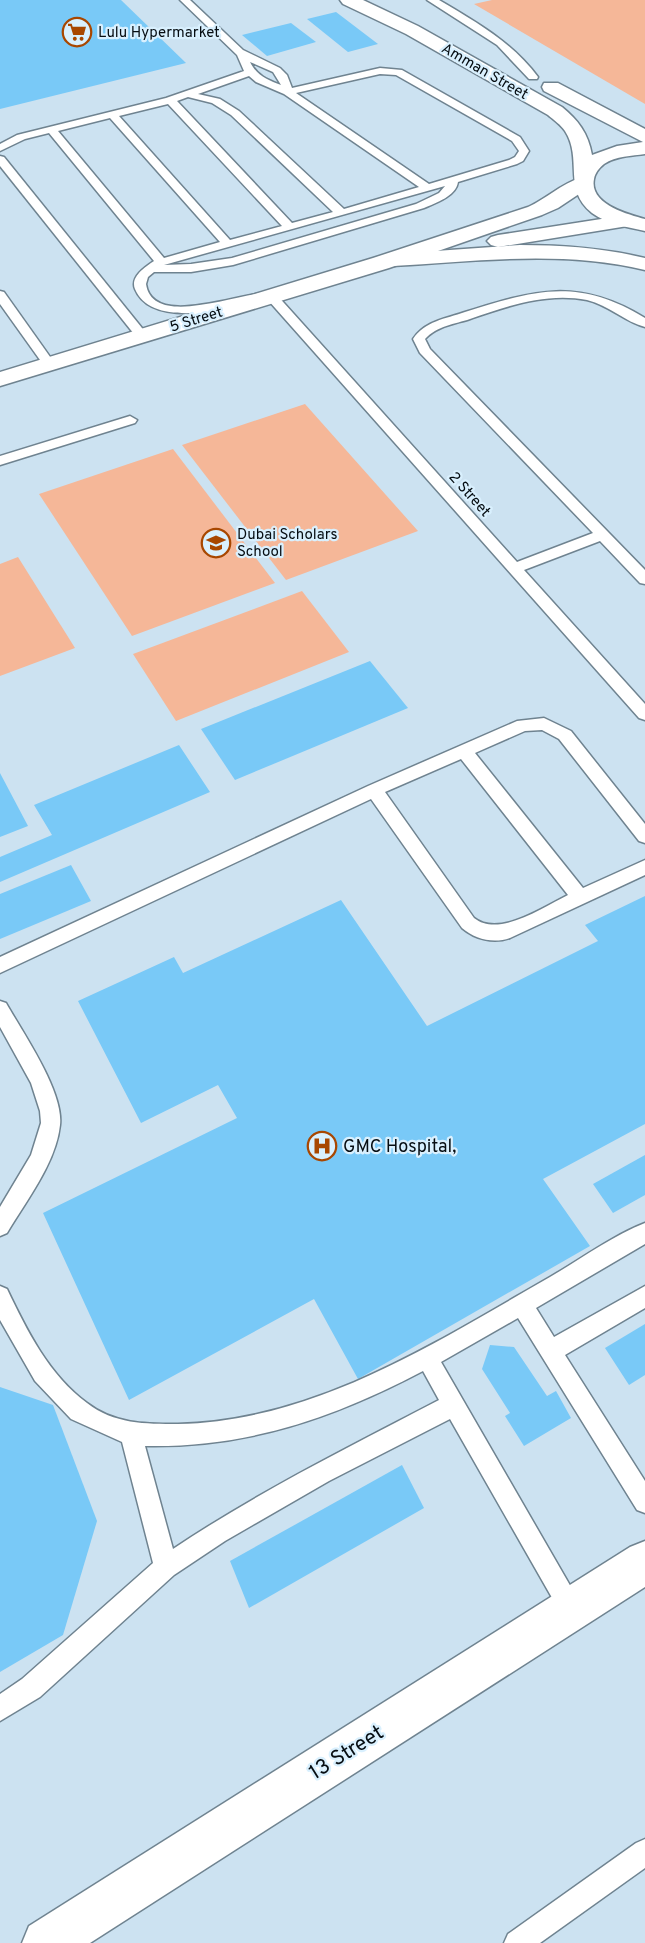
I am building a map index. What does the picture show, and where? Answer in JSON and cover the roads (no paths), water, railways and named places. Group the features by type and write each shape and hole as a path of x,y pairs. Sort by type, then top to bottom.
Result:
{"street":[{"name":"Amman Street","path":"349,0 387,17 555,111 572,123 578,134 582,179"},
{"name":"Amman Street","path":"428,8 458,38 645,137"},
{"name":"5 Street","path":"0,379 393,260 534,212 550,204 582,179 589,165 601,157 615,151 645,148"},
{"path":"582,179 590,201 600,209 639,224"},
{"name":"5 Street","path":"393,260 576,227 639,224"},
{"path":"393,260 543,251 592,254 645,264"},
{"name":"13 Street","path":"46,1943 645,1562"}],"lane":[{"path":"185,0 243,54 276,70 287,84 288,92"},
{"path":"362,0 387,17"},
{"path":"243,54 250,72 273,87 288,92 427,188"},
{"path":"271,296 202,309 182,310 164,307 149,300 141,291 140,280 148,270 161,262 226,242 458,180 513,162 522,155 523,147 516,140 408,76 392,70 288,92"},
{"path":"0,148 11,141 190,95 250,72"},
{"path":"190,95 216,101 236,113 340,213"},
{"path":"170,100 289,226"},
{"path":"112,114 226,242"},
{"path":"52,130 161,262"},
{"path":"0,159 142,336"},
{"path":"148,270 191,267 244,258 420,206 443,195 458,180"},
{"path":"645,323 611,303 596,298 579,294 547,294 519,299 445,323 429,329 419,339 419,345 645,579"},
{"path":"0,295 49,364"},
{"name":"2 Street","path":"271,296 645,714"},
{"path":"0,461 130,420"},
{"path":"514,568 602,535"},
{"path":"0,965 374,790 523,725 544,724 565,735 645,836"},
{"path":"464,752 581,898"},
{"path":"374,790 468,923 479,932 504,933 645,867"},
{"path":"0,1009 49,1102 51,1122 47,1143 0,1226"},
{"path":"0,1296 5,1321 50,1386 81,1413 131,1434 192,1436 253,1427 299,1415 346,1398 427,1358 645,1233"},
{"path":"551,1351 645,1296"},
{"path":"522,1305 645,1502"},
{"path":"427,1358 571,1609"},
{"path":"0,1709 31,1688 166,1567 217,1533 321,1473 453,1404"},
{"path":"131,1434 166,1567"},
{"path":"517,1943 645,1852"}],"place":[{"name":"Lulu Hypermarket","path":"77,32"},
{"name":"Dubai Scholars School","path":"216,543"},
{"name":"GMC Hospital,","path":"322,1146"}]}
